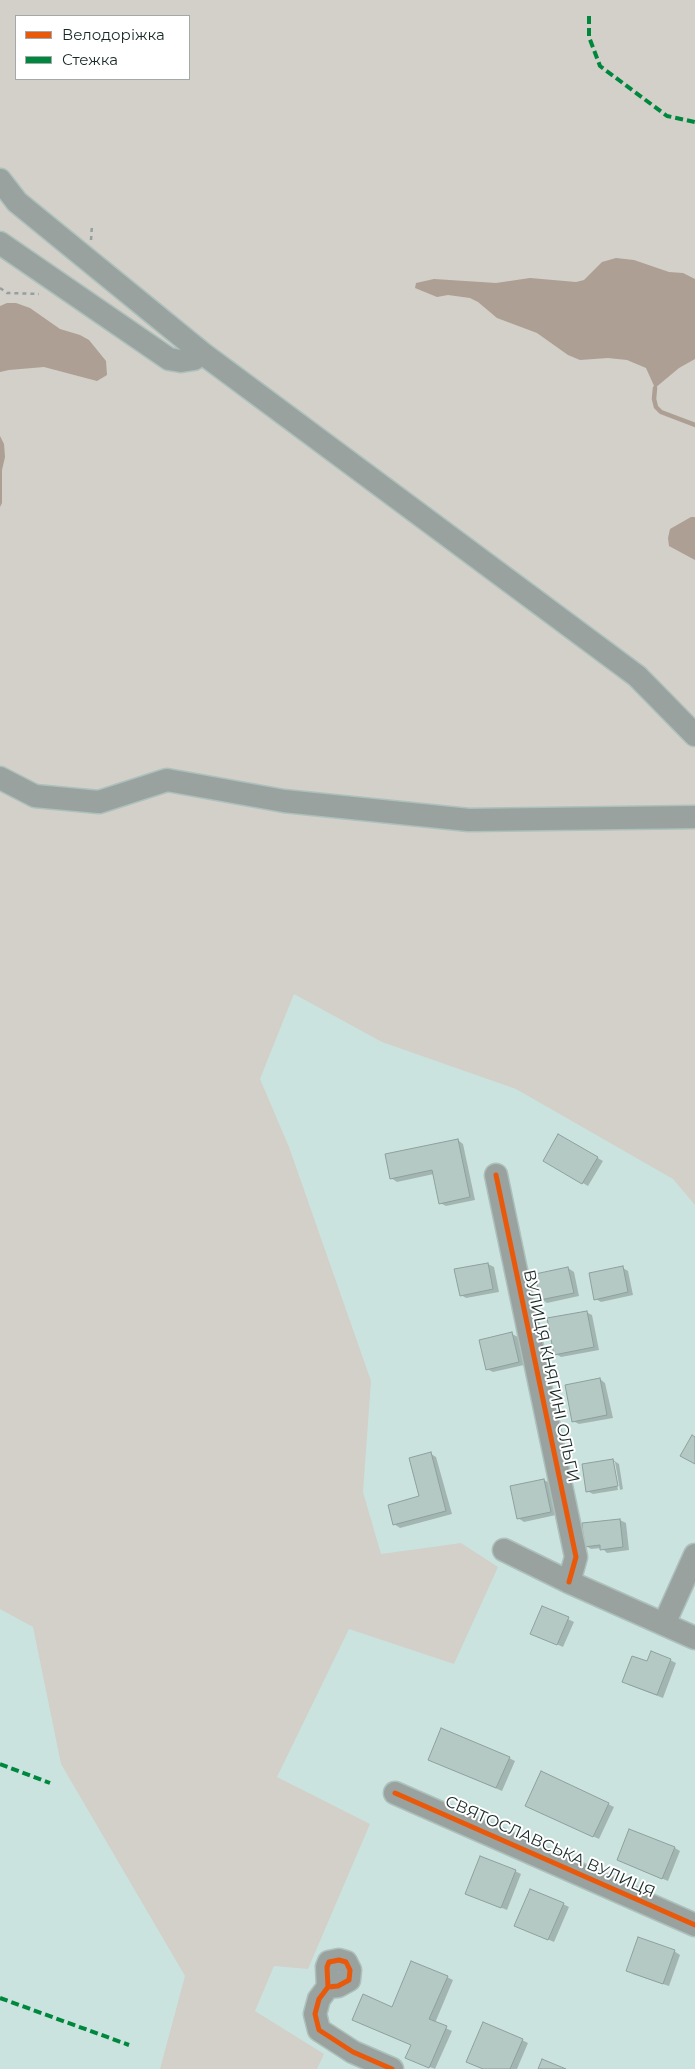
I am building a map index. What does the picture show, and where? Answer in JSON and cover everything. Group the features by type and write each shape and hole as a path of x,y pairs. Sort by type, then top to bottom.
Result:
{"street":[{"path":"0,180 17,202 202,353 637,676 695,735"},
{"path":"0,243 169,359 181,361 194,359 202,353"},
{"path":"0,778 35,796 98,802 167,780 284,801 469,820 695,817"},
{"name":"ВУЛИЦЯ КНЯГИНІ ОЛЬГИ","path":"496,1175 576,1557 569,1582"},
{"path":"504,1550 569,1582 695,1638"},
{"path":"664,1624 695,1555"},
{"name":"СВЯТОСЛАВСЬКА ВУЛИЦЯ","path":"395,1793 695,1925"},
{"path":"328,1987 319,2000 315,2014 319,2030 353,2052 392,2069"}],"shaded area":[{"path":"0,0 695,0 695,1205 673,1179 516,1089 382,1042 294,994 260,1079 289,1147 371,1381 363,1492 381,1554 461,1543 498,1567 454,1664 349,1629 277,1777 370,1824 308,1969 274,1966 255,2011 324,2054 317,2069 160,2069 185,1976 61,1764 33,1627 0,1609"},
{"path":"616,258 634,260 669,272 683,273 695,279 695,359 679,368 655,388 646,368 627,360 608,358 580,360 568,355 537,333 497,318 478,302 470,298 448,295 437,297 415,288 416,283 434,279 496,283 530,278 576,282 584,280 602,262"},
{"path":"7,303 16,303 30,308 60,329 89,340 106,361 107,375 97,381 44,367 0,372 0,306"},
{"path":"0,436 4,444 5,457 2,470 2,503 0,507"},
{"path":"691,517 695,517 695,560 669,546 668,538 670,529"}],"building":[{"path":"558,1134 598,1157 582,1184 543,1161"},
{"path":"458,1139 470,1197 439,1204 432,1170 390,1179 385,1154"},
{"path":"488,1263 493,1289 460,1296 454,1269"},
{"path":"623,1266 628,1292 594,1300 589,1273"},
{"path":"568,1267 574,1293 540,1300 535,1274"},
{"path":"587,1311 594,1347 554,1355 547,1318"},
{"path":"512,1332 519,1362 486,1370 479,1340"},
{"path":"600,1378 607,1415 572,1422 565,1385"},
{"path":"692,1435 695,1437 695,1464 680,1456"},
{"path":"431,1452 446,1511 393,1525 388,1505 419,1496 409,1458"},
{"path":"613,1459 618,1486 586,1492 582,1464"},
{"path":"544,1479 551,1512 517,1519 510,1486"},
{"path":"620,1519 623,1547 600,1550 600,1545 584,1547 582,1523"},
{"path":"542,1606 569,1617 557,1645 530,1634"},
{"path":"651,1651 671,1659 657,1695 622,1682 632,1656 647,1661"},
{"path":"441,1728 510,1757 496,1788 428,1760"},
{"path":"541,1771 609,1803 593,1837 525,1806"},
{"path":"629,1829 675,1847 662,1879 617,1860"},
{"path":"480,1856 516,1870 501,1908 465,1894"},
{"path":"530,1889 564,1903 548,1940 514,1926"},
{"path":"638,1937 675,1950 663,1984 626,1971"},
{"path":"411,1961 448,1976 429,2019 447,2026 429,2068 405,2058 411,2045 352,2020 363,1994 392,2007"},
{"path":"483,2022 523,2039 510,2069 483,2069 466,2062"},
{"path":"542,2059 566,2069 538,2069"}],"waterway":[{"path":"655,388 654,399 656,407 661,412 695,425"}],"marked path":[{"path":"589,16 589,37 600,66 667,116 695,122"},
{"path":"0,1764 50,1783"},
{"path":"0,1998 129,2045"}],"cycle path":[{"path":"496,1175 576,1557 569,1582"},
{"path":"395,1793 695,1925"},
{"path":"328,1987 338,1986 349,1980 350,1970 346,1962 339,1960 329,1962 327,1967 328,1987 319,1999 315,2014 319,2030 353,2052 392,2069"}]}
